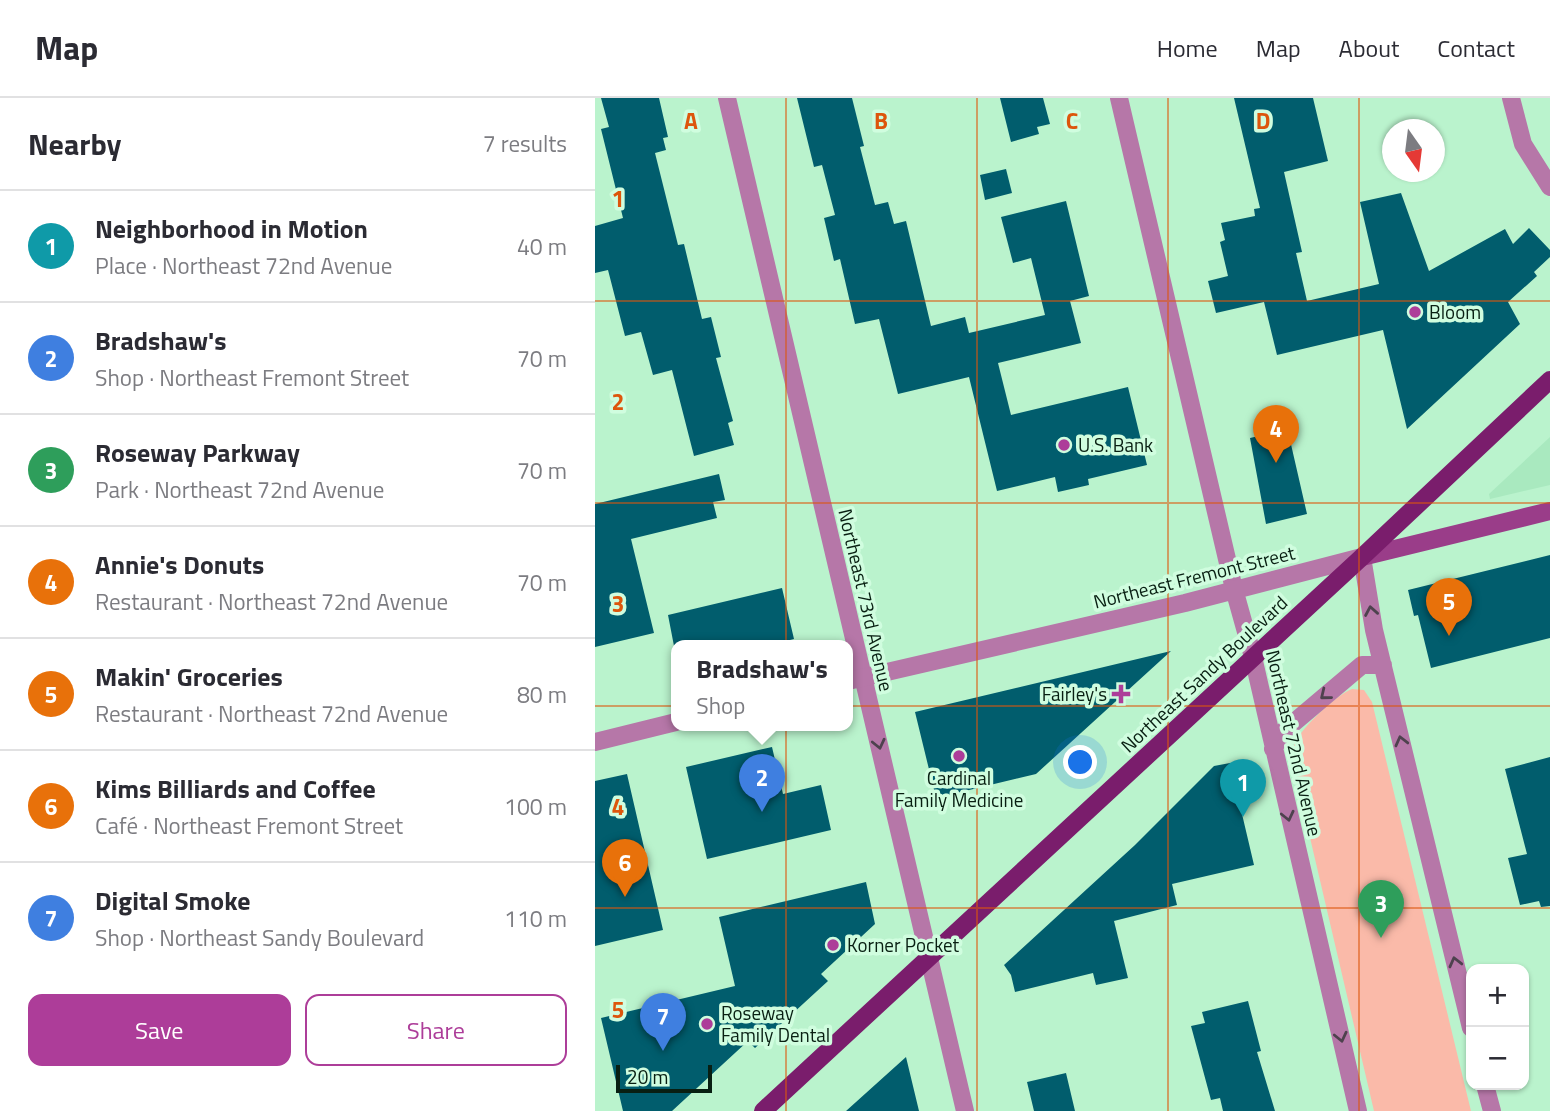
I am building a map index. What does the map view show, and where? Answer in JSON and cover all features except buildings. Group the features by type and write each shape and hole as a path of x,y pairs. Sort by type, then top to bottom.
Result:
{"main road":[{"name":"Northeast Sandy Boulevard","path":"763,1111 1550,380"},
{"name":"Northeast Fremont Street","path":"1362,557 1550,511"}],"street":[{"name":"Northeast 73rd Avenue","path":"727,98 846,640"},
{"name":"Northeast 72nd Avenue","path":"1119,98 1358,1111"},
{"path":"1511,98 1523,144 1550,187"},
{"name":"Northeast Fremont Street","path":"855,679 1362,557"},
{"path":"1362,557 1371,617 1471,1027"},
{"path":"1273,749 1285,730 1362,665 1383,665"},
{"name":"Northeast 73rd Avenue","path":"855,679 929,956 965,1111"},
{"path":"595,742 671,723"},
{"path":"1486,1090 1492,1111"}],"shaded area":[{"path":"1550,437 1550,485 1490,499 1489,494"},
{"path":"1352,689 1364,690 1372,702 1471,1111 1374,1111 1293,765 1293,748 1302,732 1327,706"}],"place":[{"name":"Bloom","path":"1415,312"},
{"name":"U.S. Bank","path":"1064,445"},
{"name":"Annie's Donuts","path":"1276,463"},
{"name":"Makin' Groceries","path":"1449,636"},
{"name":"Fairley's","path":"1121,694"},
{"name":"Cardinal Family Medicine","path":"959,756"},
{"name":"Bradshaw's","path":"762,812"},
{"name":"Neighborhood in Motion","path":"1243,817"},
{"name":"Kims Billiards and Coffee","path":"625,897"},
{"name":"Roseway Parkway","path":"1381,938"},
{"name":"Korner Pocket","path":"833,945"},
{"name":"Roseway Family Dental","path":"707,1024"},
{"name":"Digital Smoke","path":"663,1051"}]}
